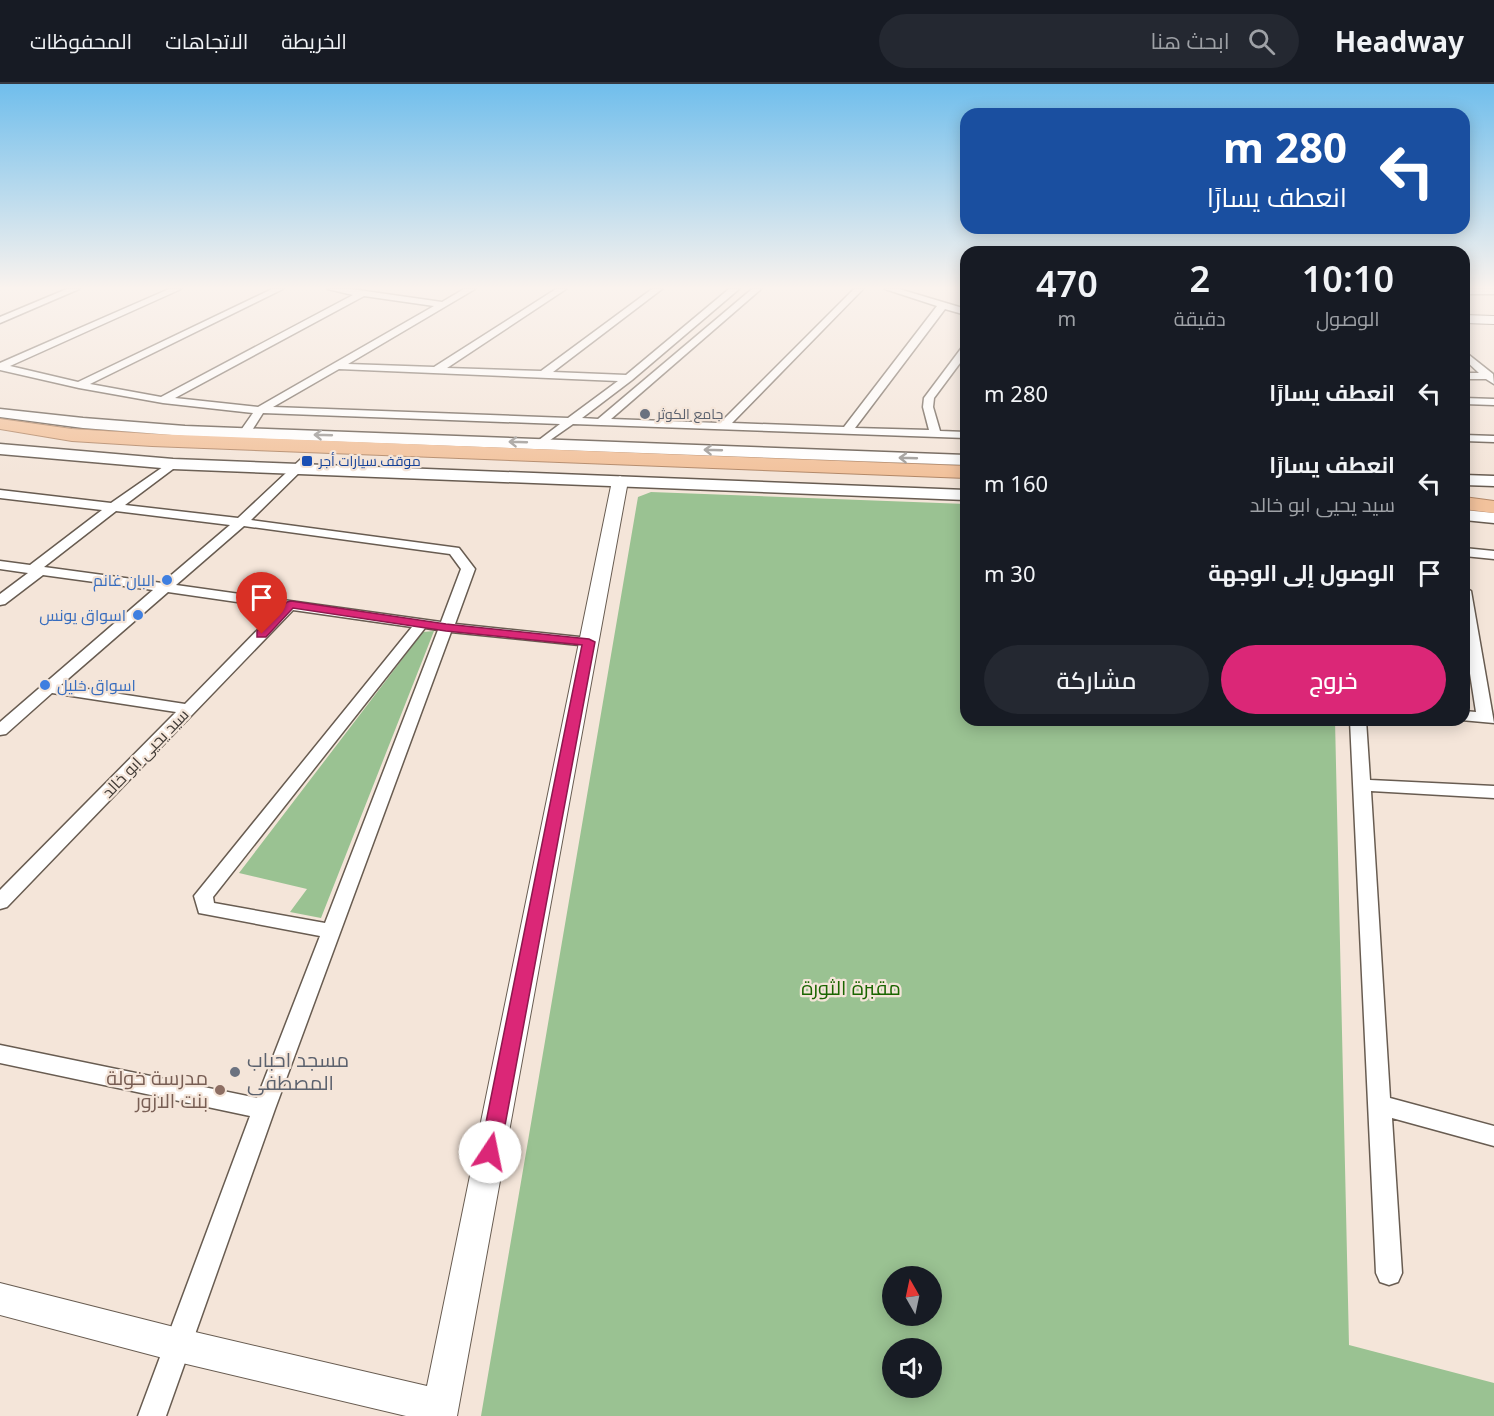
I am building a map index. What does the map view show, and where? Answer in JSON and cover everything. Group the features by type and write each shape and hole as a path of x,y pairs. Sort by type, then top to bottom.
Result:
{"highway":[{"path":"0,424 72,435 633,471 960,485"},
{"path":"0,438 62,446 301,465 633,471 960,472"},
{"path":"134,452 152,440"},
{"path":"1470,491 1494,492"},
{"path":"1470,503 1494,505"}],"main road":[{"path":"0,413 83,423 245,433 543,442 960,460"},
{"path":"0,449 173,464 301,465"},
{"path":"633,471 960,495"},
{"path":"1470,480 1494,481"},
{"path":"1470,516 1494,518"}],"street":[{"path":"0,367 36,351"},
{"path":"79,385 149,351"},
{"path":"163,400 254,351"},
{"path":"245,433 260,410 361,351"},
{"path":"438,369 466,351"},
{"path":"544,374 575,351"},
{"path":"543,442 575,420 661,351"},
{"path":"603,420 683,351"},
{"path":"724,425 797,351"},
{"path":"848,430 908,351"},
{"path":"935,433 928,407 929,398 960,356"},
{"path":"1470,360 1491,379"},
{"path":"335,366 628,378"},
{"path":"0,367 79,385 163,400 260,410 603,420 960,435"},
{"path":"1470,377 1491,379"},
{"path":"1470,401 1494,402"},
{"path":"1470,438 1494,439"},
{"path":"0,601 112,508 173,464"},
{"path":"0,730 241,522 301,465"},
{"path":"0,1299 440,1411 589,642 633,471"},
{"path":"0,494 241,522 454,551 468,569 264,1109 152,1416"},
{"path":"1470,553 1494,555"},
{"path":"0,565 446,627 589,642"},
{"name":"سيد يحيى ابو خالد","path":"0,902 291,604"},
{"path":"331,931 206,908 202,896 422,623"},
{"path":"1470,629 1490,717 1470,716"},
{"path":"48,688 189,709"},
{"path":"1358,726 1389,1274"},
{"path":"1361,785 1494,792"},
{"path":"0,1054 264,1109"},
{"path":"1380,1105 1494,1136"}],"green space":[{"name":"مقبرة الثورة","path":"651,492 960,504 960,726 1335,726 1349,1345 1494,1383 1494,1416 481,1416 638,497"},
{"path":"434,631 321,918 290,912 307,889 239,873 423,632"}],"place":[{"name":"جامع الكوثر","path":"645,414"},
{"name":"موقف سيارات أجر","path":"307,461"},
{"name":"البان غانم","path":"167,580"},
{"name":"اسواق يونس","path":"138,615"},
{"name":"اسواق خليل","path":"45,685"},
{"name":"مسجد احباب المصطفى","path":"235,1072"},
{"name":"مدرسة خولة بنت الازور","path":"220,1090"}],"route":[{"path":"262,634 291,604 446,627 589,642 490,1152"}]}
